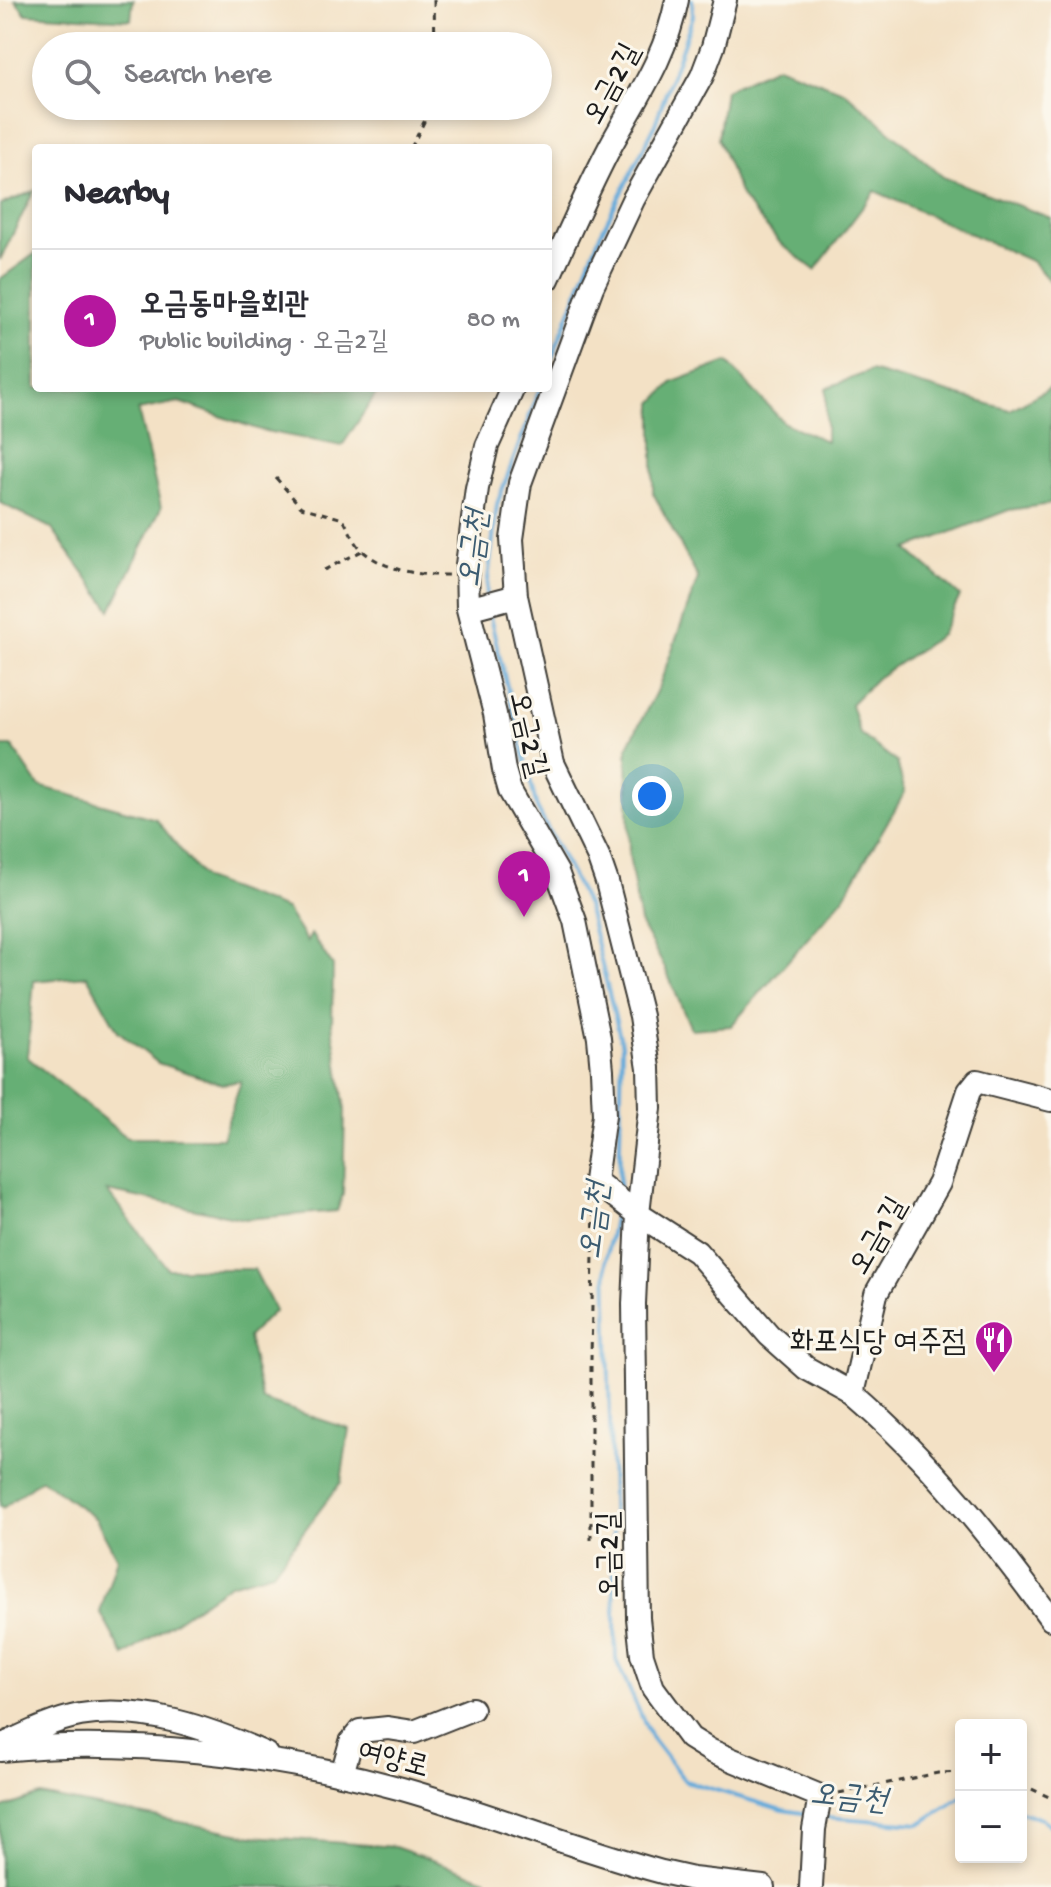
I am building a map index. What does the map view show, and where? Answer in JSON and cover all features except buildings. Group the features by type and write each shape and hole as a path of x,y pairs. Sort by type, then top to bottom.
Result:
{"street":[{"name":"오금2길","path":"552,270 603,160 659,60 677,0"},
{"name":"오금2길","path":"725,0 702,76 633,200 592,287 520,483 513,526 512,564 516,596 553,763 598,856 607,882 641,1016 649,1068 650,1108 638,1214 634,1304 638,1618 642,1655 653,1688 679,1726 700,1746 820,1796"},
{"name":"오금2길","path":"511,392 493,430 482,466 466,574 468,609 495,714 510,791 557,872 575,921 597,1026 602,1070 604,1115 595,1181"},
{"path":"468,609 516,596"},
{"name":"오금1길","path":"853,1394 876,1294 939,1183 969,1091 977,1081 1051,1100"},
{"path":"595,1181 638,1214 697,1252 769,1335 806,1368 853,1394 896,1433 990,1538 1051,1619"},
{"path":"342,1774 351,1742 360,1731 388,1728 414,1732 472,1709"},
{"path":"0,1748 30,1732 77,1716 121,1713 147,1715 193,1726 241,1743 288,1765"},
{"name":"여양로","path":"0,1748 121,1747 208,1753 342,1774 440,1800 630,1863 693,1879 753,1887"},
{"path":"811,1887 814,1829 820,1796"}],"path":[{"path":"434,0 435,32"},
{"path":"413,144 425,120"},
{"path":"276,478 301,507 343,519 362,551 385,564 416,574 466,574"},
{"path":"324,570 362,551"},
{"path":"591,1540 595,1181"},
{"path":"820,1796 955,1772"},
{"path":"1027,1787 1051,1798"}],"green space":[{"path":"15,0 133,0 131,20 26,14"},
{"path":"777,66 844,91 943,177 1051,218 1051,283 1033,262 875,191 815,270 781,244 742,198 718,139 725,90"},
{"path":"32,192 0,260 0,205"},
{"path":"32,256 32,392 377,392 342,446 260,430 179,402 138,410 161,508 111,610 51,528 0,503 0,279"},
{"path":"727,362 784,423 826,441 826,388 871,371 1010,410 1051,387 1051,504 1009,510 907,549 960,596 941,635 877,678 851,704 860,734 897,762 905,792 843,898 731,1026 691,1029 665,968 640,923 629,855 627,748 659,686 698,578 653,493 653,403 673,382"},
{"path":"0,746 12,746 39,786 156,819 204,879 286,909 307,942 311,934 333,966 332,1026 345,1110 343,1194 337,1211 245,1219 107,1191 168,1269 254,1269 275,1310 248,1337 262,1400 349,1429 341,1482 273,1572 230,1584 124,1656 100,1612 117,1558 96,1519 41,1479 3,1508 0,1505","holes":["87,976 118,1031 158,1063 222,1084 241,1081 222,1138 127,1138 27,1057 34,981"]},
{"path":"40,1795 253,1836 395,1847 486,1879 489,1887 0,1887 0,1809"}],"waterway":[{"name":"오금천","path":"552,358 600,235 654,127 693,16 692,0"},
{"name":"오금천","path":"486,597 497,504 539,392"},
{"name":"오금천","path":"488,609 537,808 587,905 622,1045 619,1190"},
{"name":"오금천","path":"616,1207 606,1260 616,1660 651,1737 685,1781 783,1810 809,1814"},
{"name":"오금천","path":"826,1817 920,1824 955,1801"},
{"name":"오금천","path":"1027,1814 1051,1826"}],"place":[{"name":"오금동마을회관","path":"524,917"},
{"name":"화포식당 여주점","path":"994,1374"}]}
